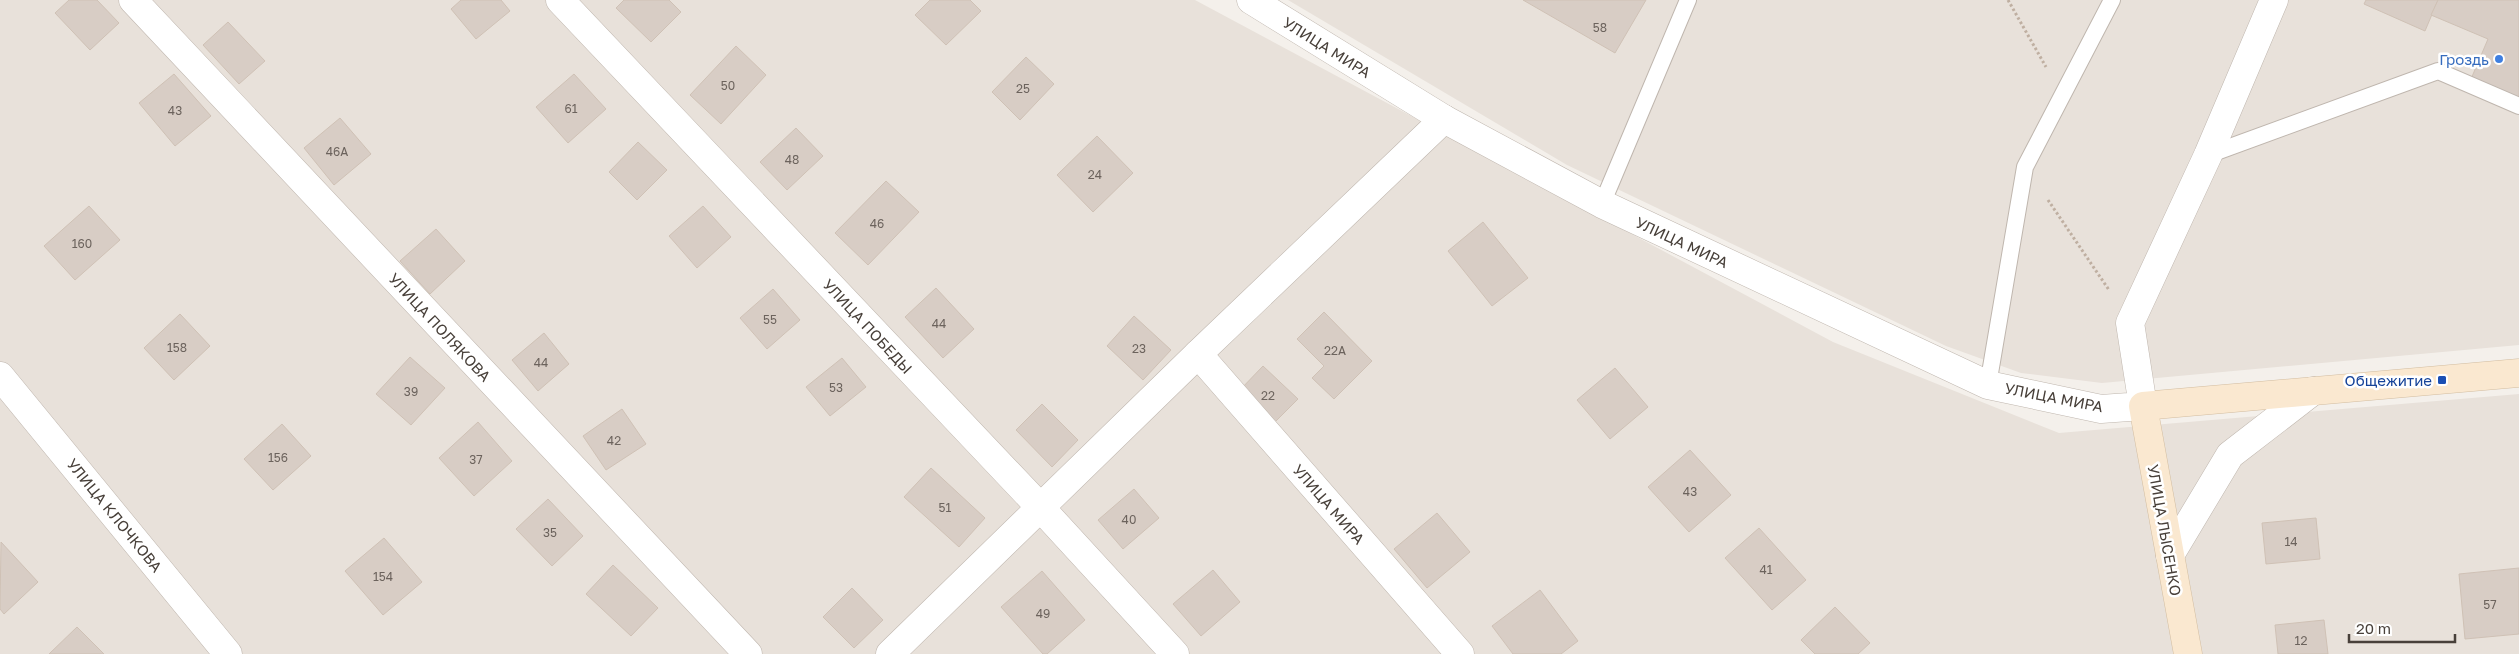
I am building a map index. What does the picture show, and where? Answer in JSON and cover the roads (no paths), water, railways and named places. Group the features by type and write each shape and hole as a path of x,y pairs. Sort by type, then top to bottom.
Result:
{"street":[{"name":"УЛИЦА ПОЛЯКОВА","path":"133,0 748,654"},
{"name":"УЛИЦА ПОБЕДЫ","path":"560,0 1040,507 1175,654"},
{"name":"УЛИЦА МИРА","path":"1251,0 1444,119 1602,204 1988,385 2101,409 2142,406"},
{"path":"2274,0 2208,155 2130,323 2142,406 2519,373"},
{"path":"890,654 1198,354 1444,119"},
{"name":"УЛИЦА МИРА","path":"1198,354 1460,654"},
{"name":"УЛИЦА КЛОЧКОВА","path":"0,376 228,654"},
{"path":"2170,555 2230,455 2313,391"},
{"name":"УЛИЦА ЛЫСЕНКО","path":"2142,406 2188,654"}],"lane":[{"path":"1602,204 1688,0"},
{"path":"1988,385 2025,167 2112,0"},
{"path":"2208,155 2438,71 2519,106"}],"place":[{"name":"Гроздь","path":"2499,59"},
{"name":"Общежитие","path":"2442,380"}]}
